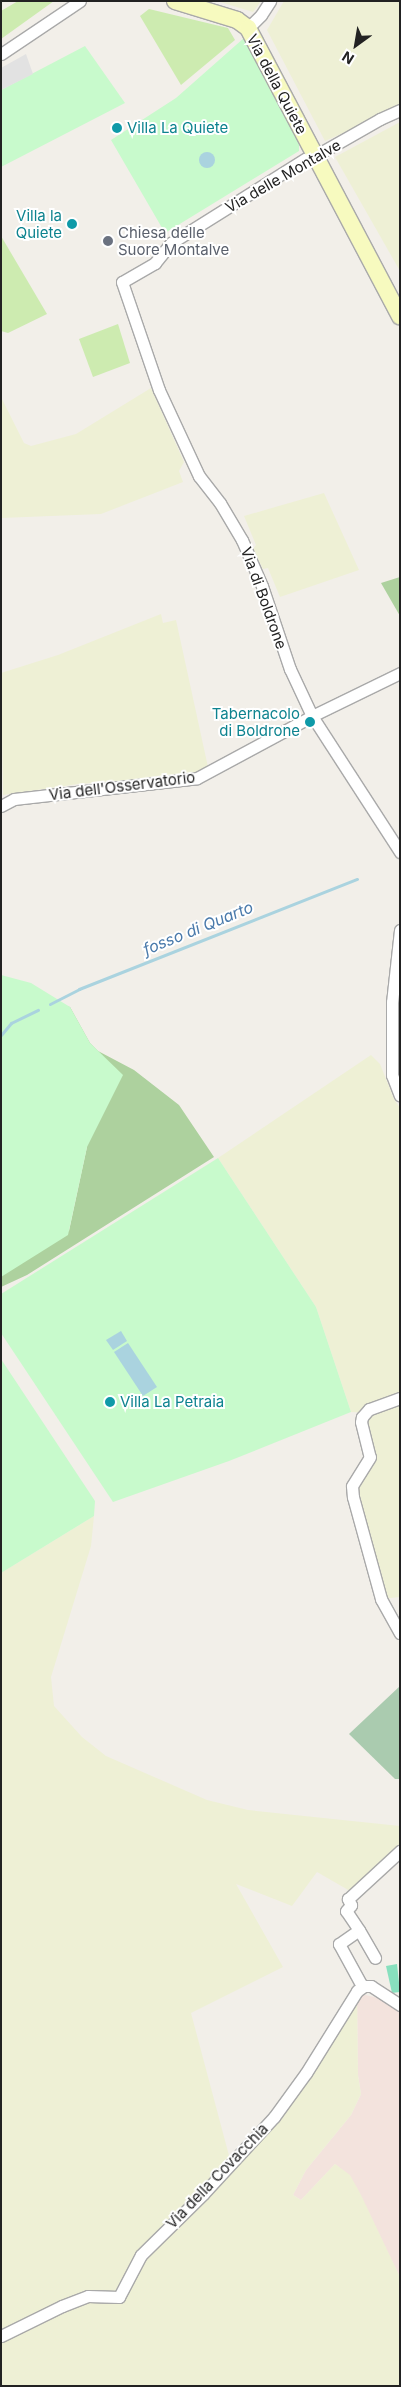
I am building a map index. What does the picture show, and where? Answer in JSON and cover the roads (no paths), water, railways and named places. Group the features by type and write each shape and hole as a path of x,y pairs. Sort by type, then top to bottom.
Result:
{"main road":[{"name":"Via della Quiete","path":"175,1 237,20 248,28 400,316"}],"street":[{"path":"1,54 80,1"},
{"path":"248,28 261,15 270,1"},
{"name":"Via delle Montalve","path":"122,282 156,263 171,243 305,160 380,118 400,110"},
{"name":"Via di Boldrone","path":"122,282 159,390 198,476 220,503 242,540 262,586 290,669 312,716 400,852"},
{"name":"Via dell'Osservatorio","path":"1,806 14,799 197,778 312,716 400,673"},
{"path":"400,930 392,1002 392,1074 400,1096"},
{"path":"400,1398 369,1409 361,1422 370,1457 352,1486 353,1497 381,1599 400,1633"},
{"path":"375,1958 346,1911 351,1905 348,1898 400,1851"},
{"path":"359,1930 338,1944 362,1986 371,1986 400,2005"},
{"name":"Via della Covacchia","path":"1,2336 62,2306 88,2296 119,2296 141,2255 203,2194 274,2117 306,2073 357,1990 362,1986"}],"water":[{"path":"204,152 210,152 215,157 213,166 204,168 199,163 199,157"},
{"path":"121,1331 127,1341 113,1350 106,1340"},
{"path":"128,1343 157,1387 143,1396 114,1352"}],"waterway":[{"name":"fosso di Quarto","path":"50,1004 79,989 357,879"},
{"name":"fosso di Quarto","path":"1,1035 11,1023 38,1010"}],"place":[{"name":"Villa La Quiete","path":"117,128"},
{"name":"Villa la Quiete","path":"72,224"},
{"name":"Chiesa delle Suore Montalve","path":"108,241"},
{"name":"Tabernacolo di Boldrone","path":"310,722"},
{"name":"Villa La Petraia","path":"110,1402"}]}
